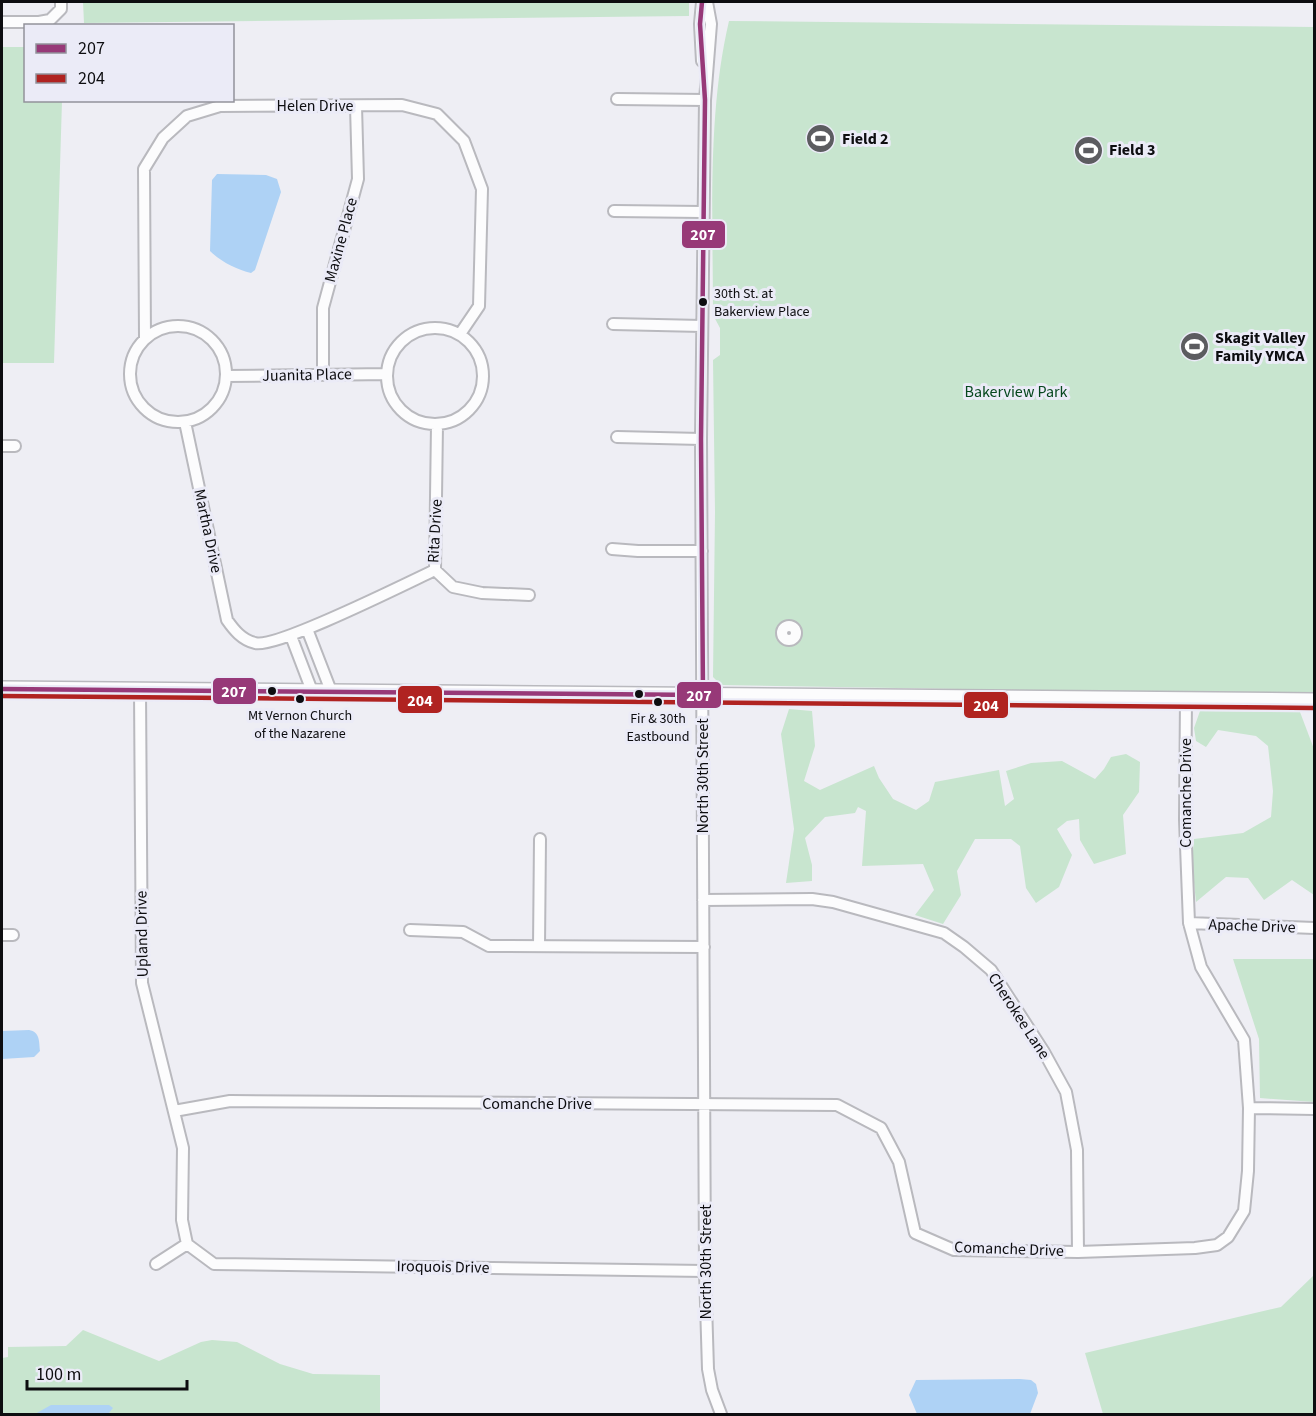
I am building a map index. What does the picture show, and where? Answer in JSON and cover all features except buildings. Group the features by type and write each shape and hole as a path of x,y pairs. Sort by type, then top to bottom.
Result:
{"street":[{"name":"North 30th Street","path":"705,2 700,24 705,100 701,439 705,1270 708,1369 712,1390 721,1414"},
{"path":"2,22 50,20 61,5"},
{"path":"617,99 705,100"},
{"name":"Helen Drive","path":"145,338 144,169 163,138 187,116 220,106 402,105 437,114 464,141 482,189 479,306 460,334"},
{"name":"Maxine Place","path":"323,375 323,308 358,179 356,106"},
{"path":"614,211 702,212"},
{"path":"613,324 702,326"},
{"path":"180,326 198,330 214,341 223,358 226,376 220,397 206,414 185,422 164,421 146,411 133,395 129,375 133,354 145,338 162,328 180,326"},
{"path":"428,328 444,328 460,334 472,344 481,357 484,373 483,388 477,403 466,414 452,422 437,425 417,421 400,410 393,399 388,387 387,374 390,358 399,344 412,333 428,328"},
{"name":"Juanita Place","path":"226,376 387,374"},
{"name":"Martha Drive","path":"185,422 226,620 239,636"},
{"name":"Rita Drive","path":"239,636 256,644 291,636 435,570 437,425"},
{"path":"616,437 701,439"},
{"path":"2,446 15,446"},
{"path":"612,549 702,551"},
{"path":"435,570 453,587 482,593 529,595"},
{"path":"307,629 331,691"},
{"path":"291,636 312,691"},
{"path":"2,689 1314,701"},
{"name":"Upland Drive","path":"140,691 142,983 183,1148 182,1220 187,1244"},
{"name":"Comanche Drive","path":"174,1111 230,1101 837,1105 881,1128 899,1162 915,1233 954,1251 1078,1252 1195,1248 1216,1245 1228,1237 1244,1211 1248,1171 1249,1108 1244,1040 1201,967 1189,923 1185,820 1186,699"},
{"path":"539,946 540,839"},
{"name":"Cherokee Lane","path":"703,900 812,899 833,902 944,933 991,970 1044,1052 1066,1092 1077,1150 1078,1252"},
{"name":"Apache Drive","path":"1189,923 1314,928"},
{"path":"410,930 463,932 489,946 704,946"},
{"path":"1249,1108 1314,1109"},
{"path":"156,1264 187,1244"},
{"name":"Iroquois Drive","path":"187,1244 214,1264 705,1270"}],"green space":[{"path":"83,2 689,2 689,16 84,23"},
{"name":"Bakerview Park","path":"729,21 1314,27 1314,695 721,685 713,677 715,512 713,360 720,355 720,328 713,315 712,205 717,93"},
{"path":"2,47 24,47 24,102 62,102 54,363 2,363"},
{"path":"789,709 812,711 815,746 804,781 820,790 874,766 893,799 916,810 929,801 935,782 999,770 1005,806 1014,799 1006,771 1031,763 1062,761 1095,779 1111,757 1126,754 1140,762 1139,792 1123,815 1126,854 1094,864 1080,840 1079,819 1067,821 1057,829 1072,855 1059,887 1036,903 1026,888 1020,846 1011,839 975,839 957,871 961,895 943,924 915,915 934,890 923,864 862,866 866,811 858,807 855,813 825,817 805,838 812,865 812,881 786,883 794,829 781,734"},
{"path":"1200,711 1300,712 1314,749 1314,895 1292,880 1264,900 1248,878 1226,877 1196,902 1192,863 1194,839 1243,833 1271,817 1273,791 1268,746 1256,736 1218,730 1206,747 1196,741 1194,728"},
{"path":"1233,959 1314,959 1314,1102 1260,1098 1259,1039"},
{"path":"1314,1275 1314,1414 1103,1414 1085,1353 1281,1307"},
{"path":"83,1330 159,1361 201,1342 212,1340 237,1342 280,1364 313,1374 380,1375 380,1414 2,1414 2,1358 8,1357 8,1347 66,1346"}],"water":[{"path":"217,174 266,175 277,179 281,192 255,270 251,273 229,265 210,251 212,180"},
{"path":"29,1030 37,1035 40,1051 34,1057 2,1059 2,1031"},
{"path":"916,1380 1031,1380 1036,1384 1038,1393 1030,1414 917,1414 909,1395"},
{"path":"51,1405 109,1405 113,1408 108,1414 35,1414"}],"transit line":[{"name":"207","path":"2,689 703,695 701,439 705,100 700,24 702,2"},
{"name":"204","path":"2,696 1314,708"}],"place":[{"name":"Field 2","path":"821,139"},
{"name":"Field 3","path":"1088,150"},
{"name":"30th St. at Bakerview Place","path":"703,302"},
{"name":"Skagit Valley Family YMCA","path":"1194,347"},
{"name":"Mt Vernon Church of the Nazarene","path":"300,699"},
{"name":"Fir & 30th Eastbound","path":"658,702"}]}
